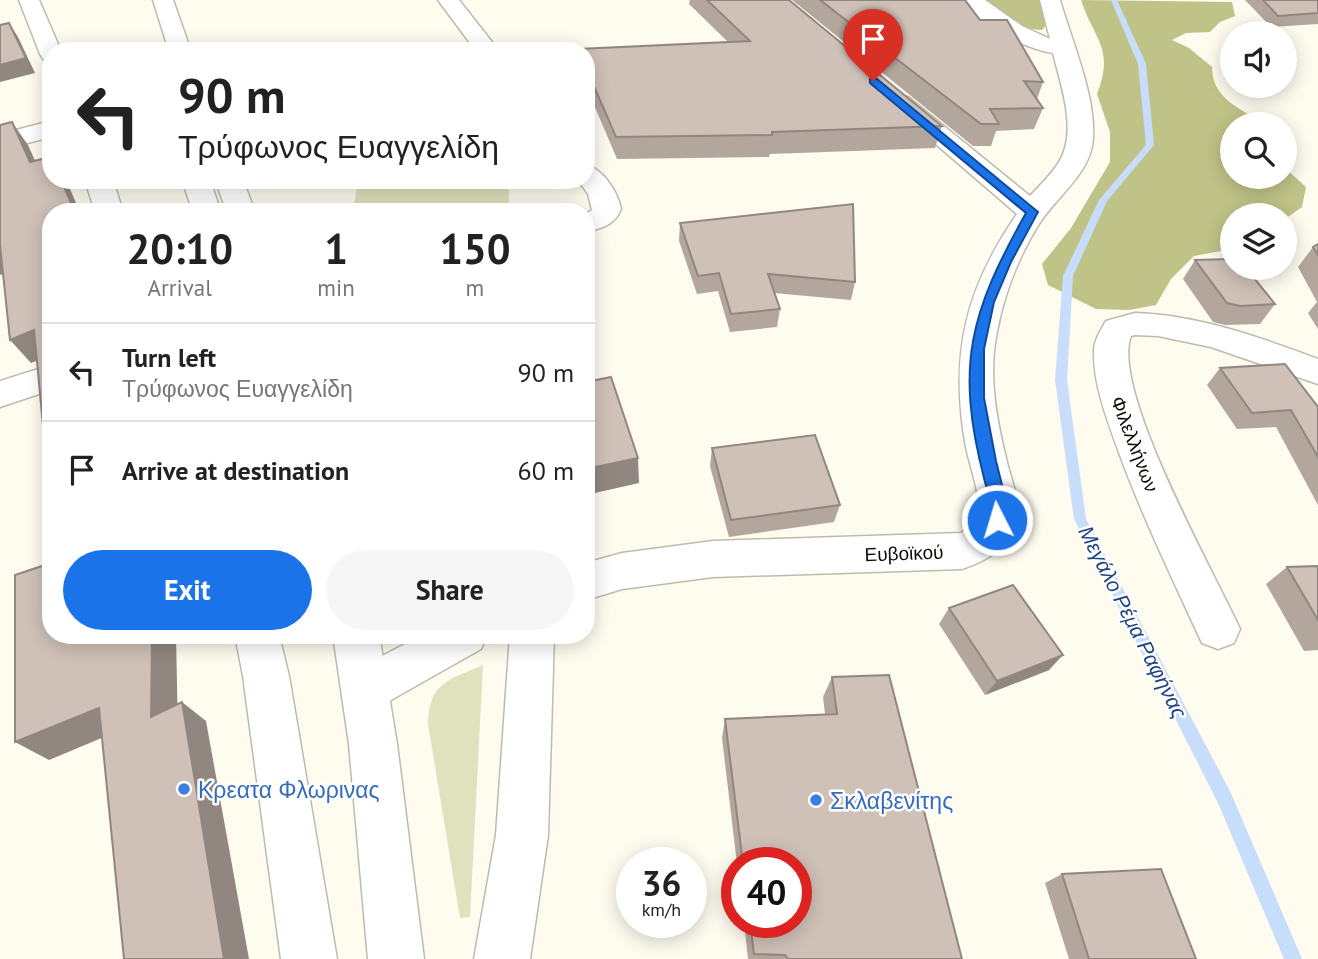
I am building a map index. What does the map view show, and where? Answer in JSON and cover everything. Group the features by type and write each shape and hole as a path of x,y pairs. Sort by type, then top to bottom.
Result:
{"street":[{"path":"29,0 46,42"},
{"path":"163,0 177,42"},
{"path":"448,0 481,42"},
{"path":"972,0 1022,38 1044,46 1062,47"},
{"name":"Ευβοϊκού","path":"598,574 713,559 962,551 976,547 988,538 997,520 999,505 977,398 977,349 988,302 1005,262 1032,212 1072,163 1080,141 1078,108 1050,0"},
{"path":"878,85 1032,212"},
{"path":"0,142 42,131"},
{"path":"595,184 607,198 608,208 603,216 595,219"},
{"name":"Φιλελλήνων","path":"1218,629 1158,504 1114,388 1110,351 1112,335 1119,329 1152,324 1253,347 1318,372"},
{"path":"0,394 42,380"},
{"path":"259,644 309,959"},
{"path":"360,644 396,959"},
{"path":"366,689 448,644"},
{"path":"502,959 522,835 532,644"}],"green space":[{"path":"986,0 1040,0 1046,25 1042,30 1026,27"},
{"path":"1081,0 1232,2 1235,16 1220,21 1210,32 1186,33 1172,40 1189,48 1212,67 1220,98 1225,98 1245,112 1220,112 1220,189 1297,189 1297,179 1306,187 1302,207 1297,211 1297,203 1220,203 1220,251 1194,256 1171,279 1156,305 1129,310 1096,309 1048,285 1042,264 1071,228 1110,162 1110,132 1097,94 1104,66 1103,55"},
{"path":"357,189 509,189 509,203 354,203"},
{"path":"483,665 470,917 460,918 428,724 429,710 432,699 443,684"}],"building":[{"path":"707,0 789,0 942,126 772,132 772,135 616,137 595,89 595,48 750,41"},
{"path":"820,0 965,0 980,20 1007,20 1043,82 1024,81 1043,108 990,109 999,124 981,124"},
{"path":"1263,0 1318,0 1318,13 1278,16"},
{"path":"9,23 26,58 0,65 0,25"},
{"path":"12,122 30,162 42,159 42,189 65,189 71,203 42,203 42,415 34,330 10,340 0,245 0,125"},
{"path":"853,204 855,282 768,274 780,309 731,314 719,273 698,276 680,223"},
{"path":"1220,259 1220,280 1256,280 1275,304 1240,306 1227,303 1195,260"},
{"path":"1285,364 1318,407 1318,457 1291,410 1252,413 1220,368"},
{"path":"611,377 638,458 595,467 595,380"},
{"path":"815,435 840,505 731,520 712,448"},
{"path":"42,566 42,644 152,644 151,717 182,702 224,959 124,959 99,708 15,742 15,575"},
{"path":"1318,566 1318,620 1287,567"},
{"path":"1013,585 1063,655 997,681 949,608"},
{"name":"Σκλαβενίτης","path":"889,675 962,959 788,959 785,955 754,954 752,938 812,938 812,847 741,847 725,719 837,714 832,677"},
{"path":"1161,869 1196,959 1089,959 1062,874"}],"waterway":[{"name":"Μεγάλο Ρέμα Ραφήνας","path":"1114,0 1142,64 1150,145 1103,200 1068,276 1061,380 1080,519 1224,797 1293,959"}],"place":[{"name":"Κρεατα Φλωρινας","path":"184,789"},
{"name":"Σκλαβενίτης","path":"816,800"}],"route":[{"path":"873,81 1008,189 1032,212 1005,262 988,302 977,349 977,398 999,505 997,520"}]}
